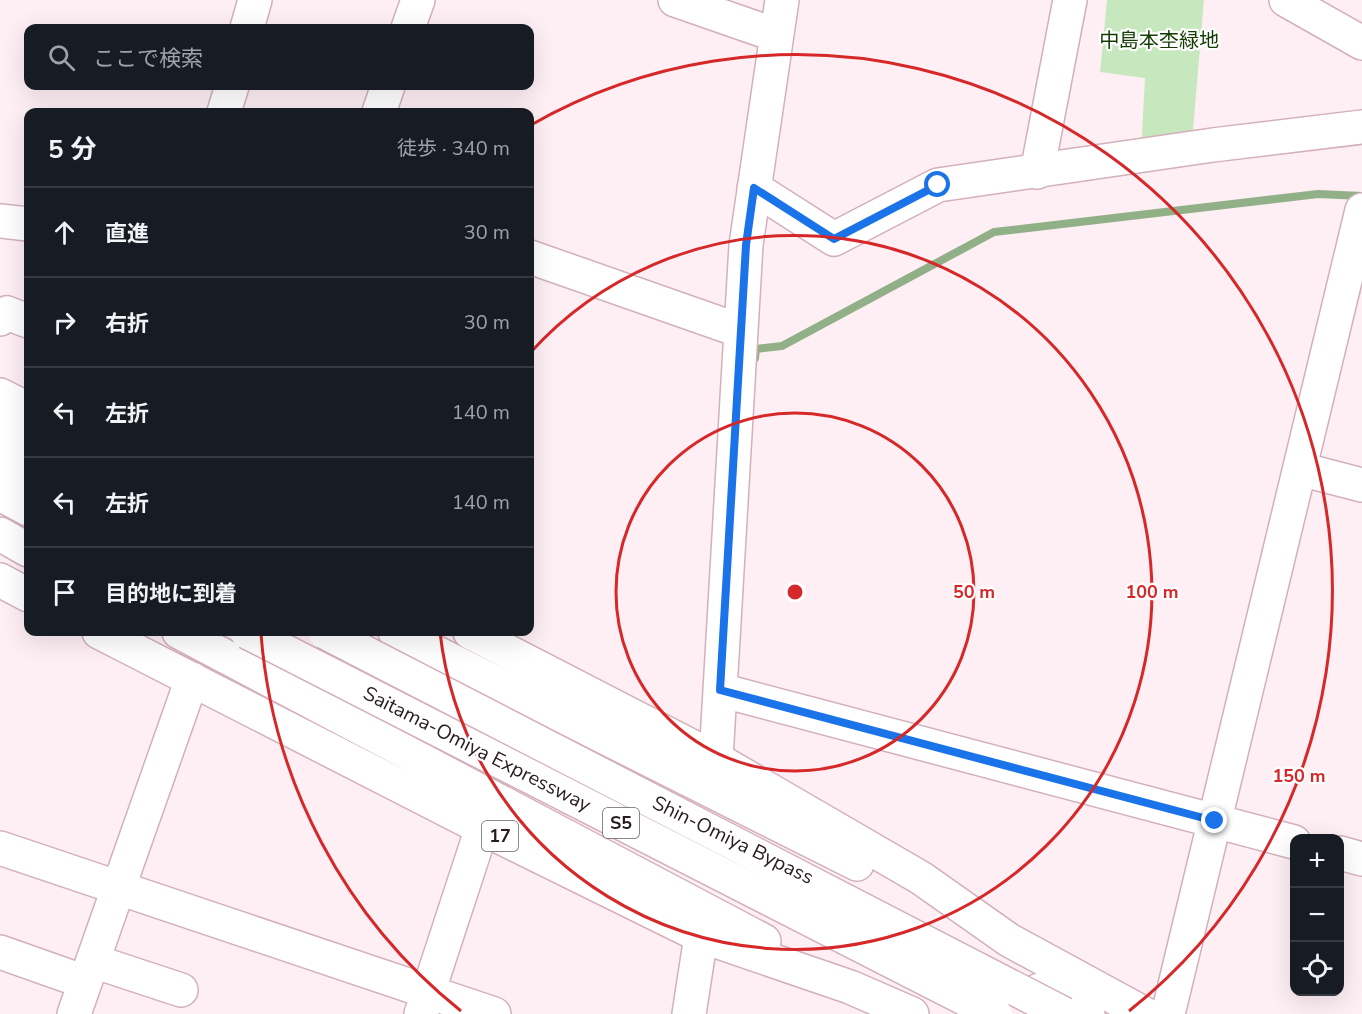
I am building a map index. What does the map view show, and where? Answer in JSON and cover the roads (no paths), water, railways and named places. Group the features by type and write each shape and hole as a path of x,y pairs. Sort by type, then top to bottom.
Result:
{"main road":[{"path":"248,24 255,0"},
{"path":"675,0 776,35"},
{"path":"716,759 746,245 782,0"},
{"path":"1037,172 1070,0"},
{"path":"1295,2 1362,43"},
{"path":"225,108 231,90"},
{"path":"380,108 387,90"},
{"path":"754,188 834,239 938,185 1213,145 1362,127"},
{"path":"1168,1014 1362,210"},
{"path":"0,221 24,224"},
{"path":"534,258 741,331"},
{"path":"0,319 7,313 24,319"},
{"path":"0,395 24,407"},
{"path":"0,429 24,442"},
{"path":"0,463 24,476"},
{"path":"1300,469 1362,485"},
{"path":"0,471 24,484"},
{"path":"0,494 24,507"},
{"path":"0,505 24,517"},
{"path":"0,534 24,548"},
{"path":"0,580 24,593"},
{"name":"17","path":"107,636 482,828 701,936 850,987 912,1014"},
{"path":"187,636 850,987"},
{"name":"Saitama-Omiya Expressway","path":"255,636 995,1014"},
{"name":"Shin-Omiya Bypass","path":"274,636 431,717 969,1014"},
{"name":"Shin-Omiya Bypass","path":"323,636 442,697 1088,1014"},
{"name":"Saitama-Omiya Expressway","path":"333,636 1064,1014"},
{"path":"403,636 1009,940 1145,1014"},
{"path":"478,636 716,759 921,878 1009,940"},
{"path":"74,1014 192,679"},
{"path":"720,690 1290,841"},
{"path":"424,1003 482,828"},
{"path":"0,848 118,888 424,1003 484,1012"},
{"path":"1344,855 1362,859"},
{"path":"689,1014 701,936"},
{"path":"0,952 181,990"}],"waterway":[{"path":"755,358 756,349 782,346 994,232 1318,194 1362,196"}],"park label":[{"name":"中島本杢緑地","path":"1159,40"}]}
